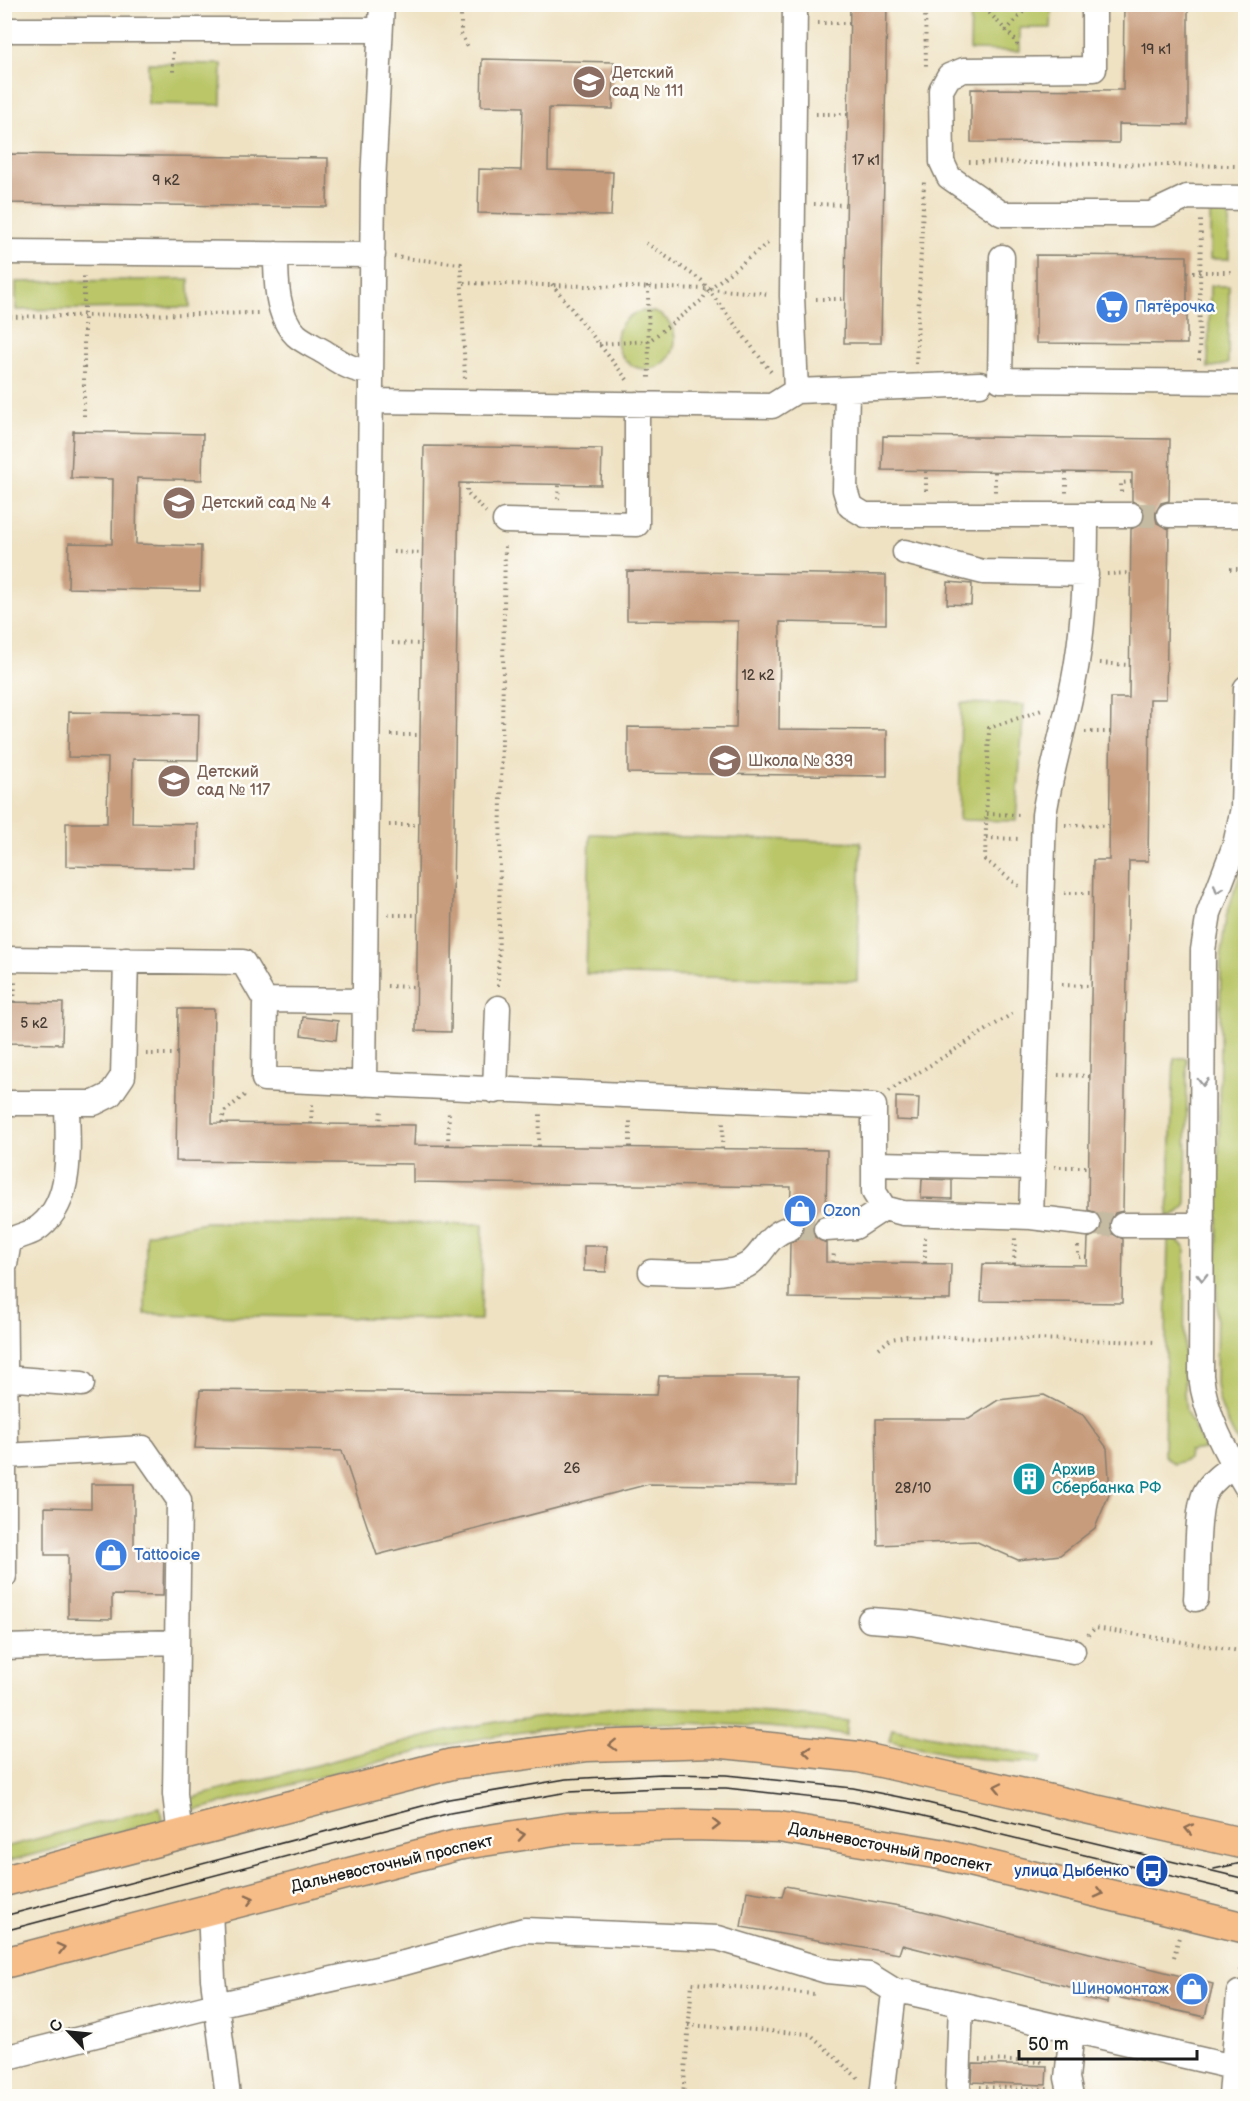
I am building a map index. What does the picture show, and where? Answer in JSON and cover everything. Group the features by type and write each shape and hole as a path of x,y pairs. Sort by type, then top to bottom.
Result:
{"main road":[{"path":"4,1881 452,1764 588,1746 713,1742 859,1757 1245,1844"},
{"name":"Дальневосточный проспект","path":"4,1963 458,1845 567,1828 689,1825 779,1827 940,1854 1245,1928"}],"street":[{"path":"364,1084 371,372 382,4"},
{"path":"1094,4 1094,69 964,70 949,76 941,90 942,162 949,177 1002,214 1151,214 1187,197 1245,198"},
{"path":"795,13 792,296 796,391"},
{"path":"4,30 380,30"},
{"path":"4,252 373,255"},
{"path":"276,254 276,286 283,313 296,334 345,366 371,372"},
{"path":"1002,257 1000,380 1245,382"},
{"path":"371,401 772,406 796,391 847,391 980,384"},
{"path":"847,391 845,490 850,506 865,516 1131,515"},
{"path":"505,521 637,524 637,405"},
{"path":"1031,1216 1044,827 1050,774 1077,663 1086,574 1086,515"},
{"path":"1169,515 1245,515"},
{"path":"905,552 983,572 1086,574"},
{"path":"1196,1599 1204,1493 1216,1479 1239,1476 1203,1395 1203,950 1209,913 1235,845 1244,808 1245,688"},
{"path":"4,959 243,962 265,1000 264,1079 449,1089 874,1106 874,1192 884,1208 903,1213 1031,1216 1088,1224"},
{"path":"4,1103 94,1103 110,1095 123,1076 126,960"},
{"path":"265,1000 365,1001"},
{"path":"495,1091 498,1008"},
{"path":"4,1576 5,1265 9,1241 34,1230 55,1210 67,1174 67,1103"},
{"path":"874,1164 1033,1167"},
{"path":"826,1229 855,1227 884,1208"},
{"path":"1123,1225 1202,1224"},
{"path":"651,1272 729,1272 749,1264 777,1232 790,1228"},
{"path":"5,1378 82,1384"},
{"path":"5,1456 143,1448 179,1500 175,1807 180,1836"},
{"path":"870,1620 912,1623 1073,1652"},
{"path":"4,1647 177,1642"},
{"path":"210,1909 216,2005 228,2097"},
{"path":"4,2058 216,2005 404,1963 524,1930 718,1938 827,1971 868,1975 898,1993 907,1992 1233,2067"},
{"path":"882,2097 892,2001 898,1993"},
{"path":"1231,2097 1239,1993"},
{"path":"958,2086 961,2004"},
{"path":"1070,2093 1067,2078 1072,2030"}],"path":[{"path":"461,4 461,34 469,49"},
{"path":"925,4 926,70"},
{"path":"981,4 1017,42 1017,70"},
{"path":"1006,31 1030,4"},
{"path":"795,13 850,23"},
{"path":"794,114 848,114"},
{"path":"967,162 1235,166"},
{"path":"916,387 925,172"},
{"path":"1200,344 1202,197"},
{"path":"599,344 649,341 702,300 709,289 793,214 847,205"},
{"path":"646,243 701,280 785,391 796,391"},
{"path":"84,253 84,416"},
{"path":"373,255 461,264 464,283 465,385"},
{"path":"1187,272 1234,272"},
{"path":"464,283 648,286 709,289 804,299 845,299"},
{"path":"552,284 633,387 637,405"},
{"path":"648,286 649,369"},
{"path":"4,317 283,313"},
{"path":"467,483 467,493 483,510 505,521 498,1008"},
{"path":"369,552 423,553"},
{"path":"1230,569 1245,569"},
{"path":"369,642 421,644"},
{"path":"1042,893 1024,890 985,860 990,728 1053,707 1066,707"},
{"path":"987,814 1044,827"},
{"path":"986,838 1044,827 1110,826"},
{"path":"1039,985 1091,986"},
{"path":"874,1106 883,1095 1008,1016"},
{"path":"124,1054 178,1054"},
{"path":"1036,1075 1090,1076"},
{"path":"222,1123 224,1112 264,1079"},
{"path":"448,1145 449,1089"},
{"path":"539,1146 541,1093"},
{"path":"630,1096 630,1148"},
{"path":"1033,1167 1089,1167"},
{"path":"879,1348 891,1339 907,1336 1157,1342"},
{"path":"1073,1652 1095,1628 1245,1652"},
{"path":"1174,1957 1179,1936"},
{"path":"688,2025 810,2034 861,2081"},
{"path":"683,2097 687,2036"},
{"path":"959,2059 1069,2062"},
{"path":"958,2086 1070,2093"}],"green space":[{"path":"971,5 1052,5 1051,28 1020,28 1020,51 970,50"},
{"path":"148,63 222,64 221,105 148,104"},
{"path":"1210,210 1229,214 1229,259 1210,259"},
{"path":"189,279 190,307 16,310 16,282"},
{"path":"1210,286 1229,286 1228,364 1208,368"},
{"path":"640,311 652,311 667,319 675,334 675,346 667,361 652,369 640,369 625,361 617,346 617,334 625,319"},
{"path":"961,703 1024,705 1016,821 959,820"},
{"path":"590,834 861,842 857,981 586,974"},
{"path":"1245,859 1245,1456 1223,1412 1216,1383 1221,953 1226,917"},
{"path":"1174,1058 1187,1058 1186,1206 1178,1213 1168,1217"},
{"path":"205,1222 483,1224 481,1320 145,1314 146,1234"},
{"path":"1168,1234 1185,1247 1184,1393 1186,1411 1205,1449 1189,1451 1188,1459 1174,1464 1164,1455"},
{"path":"629,1707 739,1711 848,1721 846,1735 796,1729 695,1723 644,1723 544,1729 494,1736 411,1753 185,1813 183,1800 443,1732 507,1720"},
{"path":"892,1728 1042,1757 1040,1763 985,1760 889,1741"},
{"path":"160,1807 162,1821 5,1862 5,1847"}],"building":[{"path":"850,4 887,4 881,343 844,343"},
{"path":"1124,4 1188,4 1188,125 1119,124 1119,143 971,142 971,89 1123,90"},
{"path":"482,59 614,62 613,109 549,108 548,170 613,172 611,216 478,213 479,169 521,170 523,107 481,106"},
{"path":"4,154 328,158 327,207 4,203"},
{"name":"Пятёрочка","path":"1036,255 1187,256 1187,344 1036,343"},
{"path":"73,431 203,434 202,480 137,478 136,544 201,546 200,591 68,588 69,543 112,544 113,479 71,478"},
{"path":"883,436 1170,439 1169,501 1161,503 1155,514 1157,523 1169,529 1166,699 1150,699 1148,861 1129,861 1123,1211 1115,1213 1109,1224 1111,1233 1123,1239 1122,1303 981,1301 983,1264 1087,1265 1088,1238 1099,1233 1102,1226 1097,1213 1088,1210 1093,860 1109,860 1111,698 1129,698 1131,529 1143,523 1144,508 1132,501 1132,473 882,470"},
{"path":"424,446 602,449 601,485 459,483 451,1032 416,1031"},
{"path":"627,571 886,575 886,624 780,622 779,729 887,730 887,776 628,773 628,727 736,728 738,621 627,620"},
{"path":"948,582 972,584 971,605 947,604"},
{"path":"69,712 199,714 198,760 133,759 132,823 198,824 198,869 66,866 66,823 107,823 108,758 68,757"},
{"path":"4,1002 63,1003 62,1044 4,1043"},
{"path":"178,1009 214,1009 212,1123 415,1125 414,1145 827,1150 826,1215 818,1218 812,1229 815,1237 826,1243 826,1262 951,1264 950,1300 789,1298 790,1243 801,1237 804,1230 799,1217 790,1214 791,1187 413,1182 413,1164 176,1161"},
{"path":"303,1017 338,1021 336,1040 301,1035"},
{"path":"896,1097 919,1098 918,1121 896,1120"},
{"path":"922,1179 952,1180 952,1199 921,1198"},
{"path":"584,1246 607,1246 606,1272 584,1271"},
{"path":"659,1376 798,1376 796,1486 649,1484 377,1555 342,1451 195,1448 200,1390 657,1395"},
{"name":"Архив Сбербанка РФ","path":"1044,1395 1083,1415 1107,1448 1110,1492 1095,1528 1060,1555 1018,1560 975,1541 878,1545 876,1419 969,1419 998,1400"},
{"path":"91,1484 134,1484 134,1547 164,1548 163,1596 112,1595 112,1619 68,1618 68,1555 45,1555 45,1507 91,1508"},
{"path":"785,1886 911,1908 1213,1984 1205,2017 1108,1995 1107,2003 1076,1996 1078,1989 902,1945 899,1954 741,1927 747,1891 782,1897"},
{"path":"973,2064 1047,2066 1046,2085 972,2082"}],"tunnel":[{"path":"1131,515 1169,515"},
{"path":"1088,1224 1123,1225"},
{"path":"790,1228 826,1229"}],"tram line":[{"path":"4,1916 449,1799 566,1779 662,1774 726,1775 853,1788 915,1800 1246,1879"},
{"path":"4,1931 450,1813 568,1792 662,1788 726,1788 852,1802 911,1813 1246,1894"},
{"path":"1214,1869 1246,1862"}],"place":[{"name":"Детский сад № 111","path":"589,82"},
{"name":"Пятёрочка","path":"1112,307"},
{"name":"Детский сад № 4","path":"179,503"},
{"name":"Школа № 339","path":"725,761"},
{"name":"Детский сад № 117","path":"174,781"},
{"name":"Ozon","path":"800,1211"},
{"name":"Архив Сбербанка РФ","path":"1029,1479"},
{"name":"Tattooice","path":"111,1555"},
{"name":"улица Дыбенко","path":"1152,1871"},
{"name":"Шиномонтаж","path":"1192,1989"}]}
